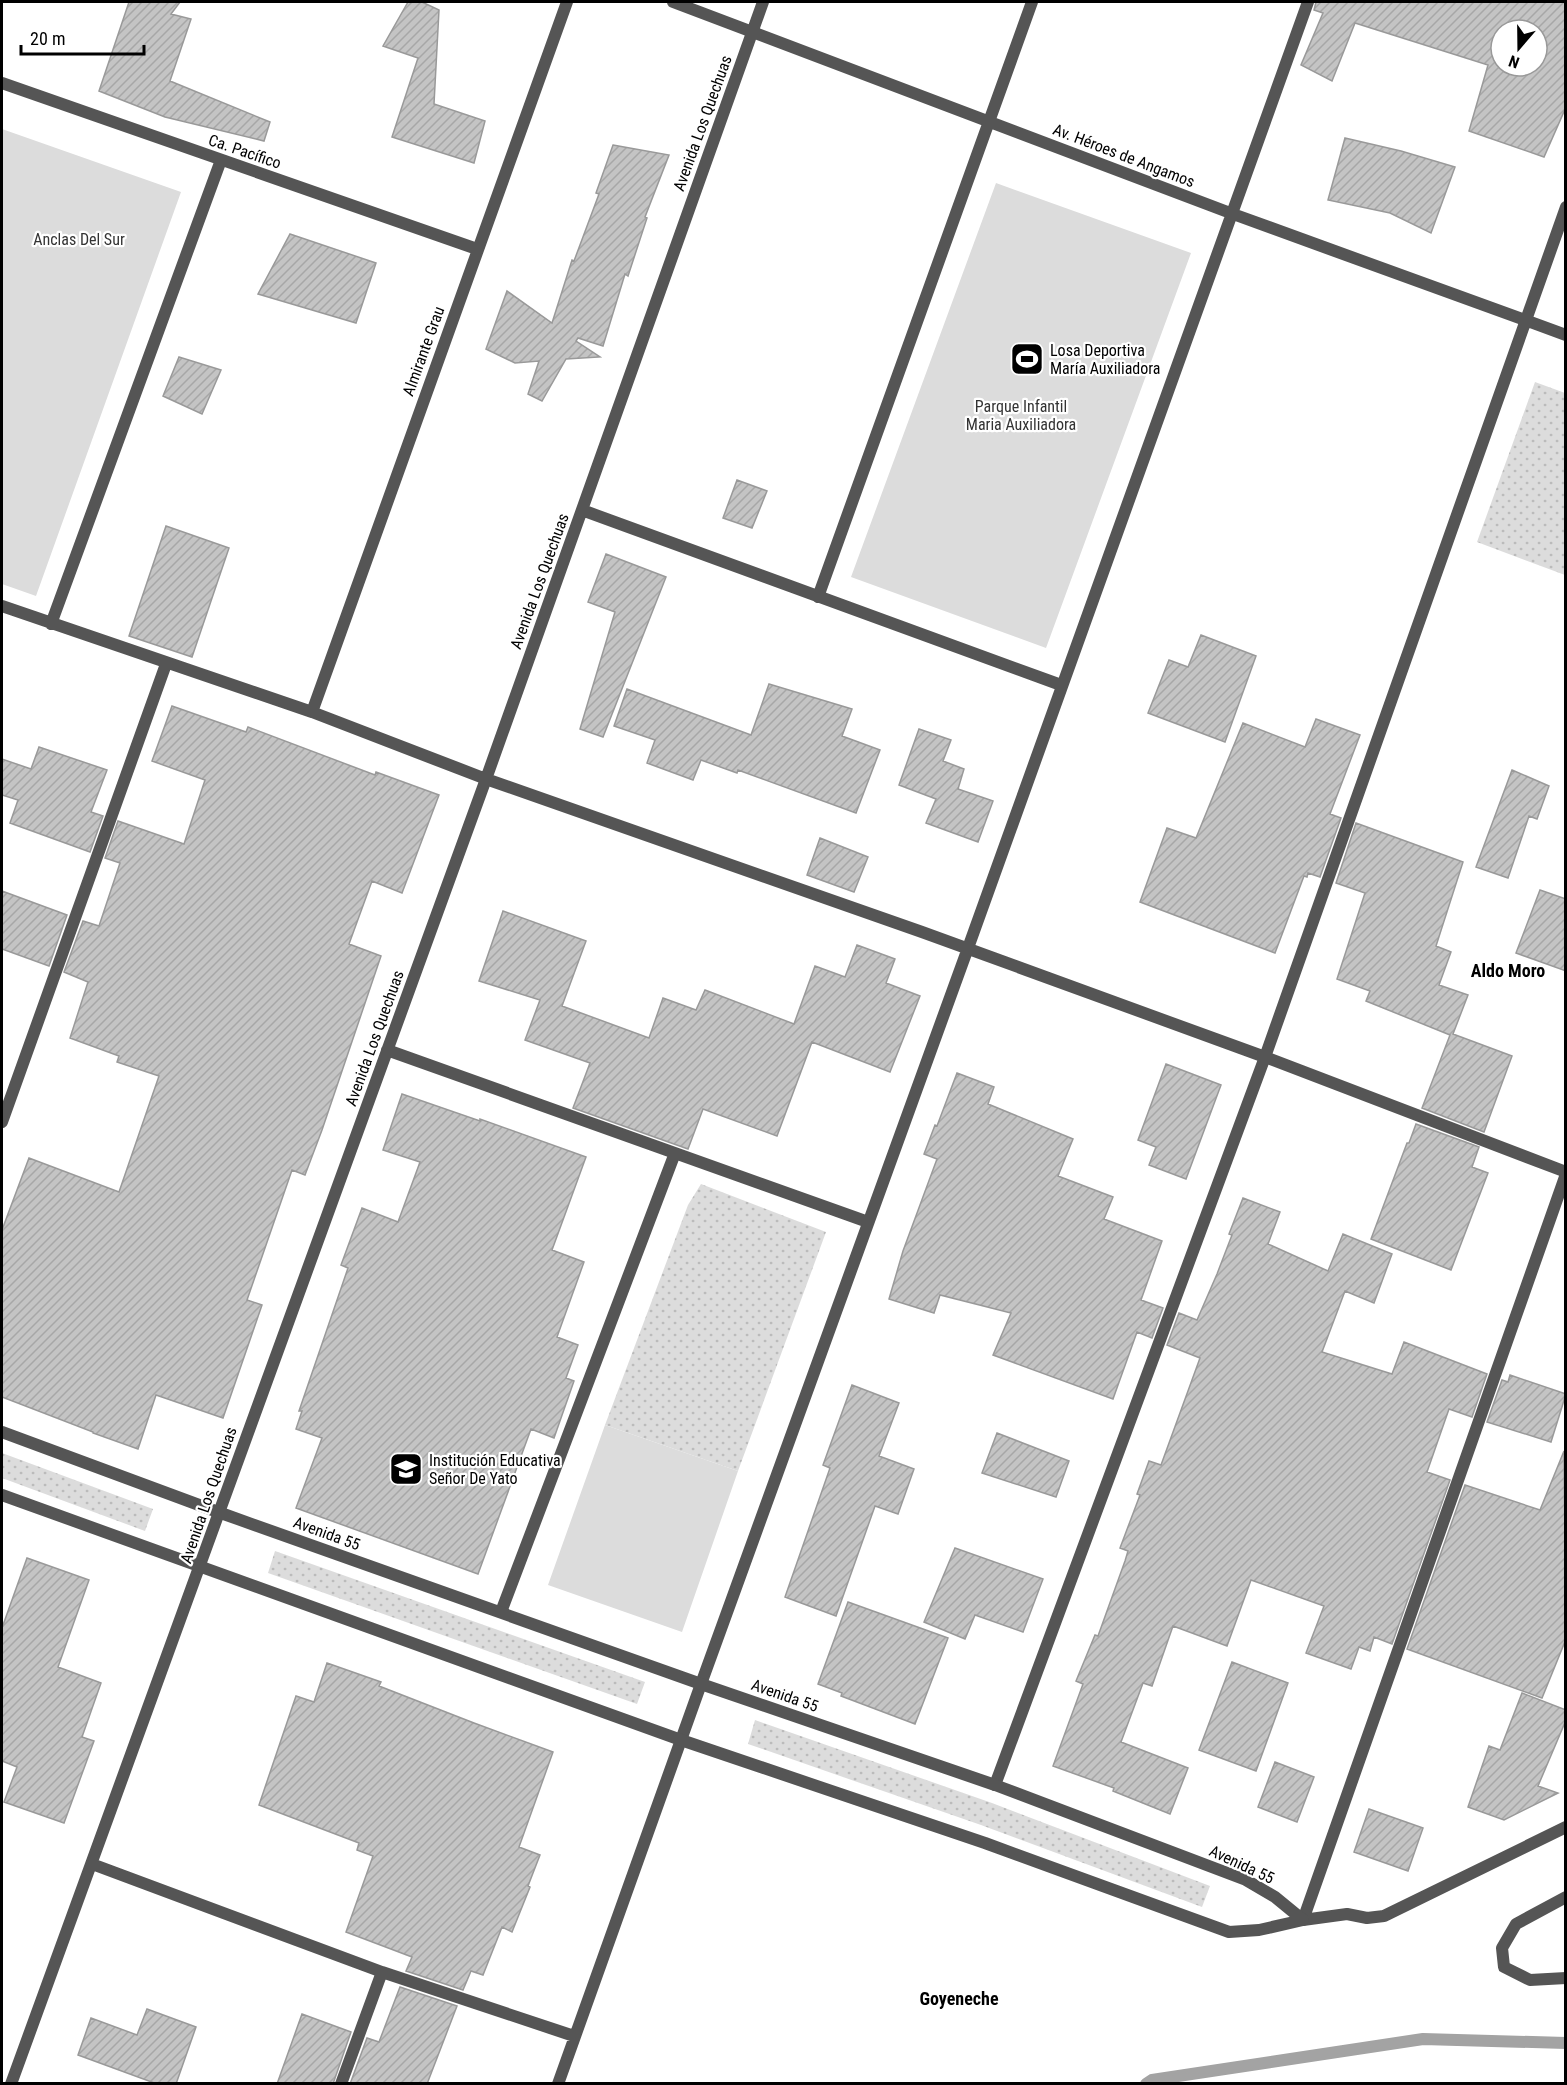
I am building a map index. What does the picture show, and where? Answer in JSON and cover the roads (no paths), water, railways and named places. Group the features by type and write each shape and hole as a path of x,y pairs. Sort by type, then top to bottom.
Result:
{"street":[{"name":"Almirante Grau","path":"312,712 567,2"},
{"name":"Av. Héroes de Angamos","path":"673,2 1233,213 1566,334"},
{"name":"Avenida Los Quechuas","path":"11,2084 486,779 763,2"},
{"path":"818,597 1032,2"},
{"path":"558,2084 1308,2"},
{"name":"Ca. Pacífico","path":"2,83 477,249"},
{"path":"51,624 221,160"},
{"path":"995,1785 1265,1057 1566,207"},
{"path":"582,510 1062,685"},
{"path":"2,606 166,664 312,712 486,779 968,948 1265,1057 1566,1173 1302,1920"},
{"path":"2,1122 166,664"},
{"path":"387,1050 868,1222"},
{"path":"501,1612 675,1153"},
{"name":"Avenida 55","path":"2,1432 218,1512 701,1684 995,1785 1246,1880 1275,1897 1302,1920"},
{"path":"2,1496 681,1740 985,1843 1229,1932 1259,1930 1302,1920 1347,1914 1367,1918 1384,1916 1566,1827"},
{"path":"92,1864 382,1972 574,2036"},
{"path":"1566,1897 1516,1924 1502,1948 1504,1967 1530,1980 1566,1978"},
{"path":"341,2084 382,1972"}],"waterway":[{"path":"1146,2084 1152,2080 1423,2039 1566,2043"}],"place":[{"name":"Losa Deportiva María Auxiliadora","path":"1027,359"},
{"name":"Institución Educativa Señor De Yato","path":"406,1469"}],"district":[{"name":"Aldo Moro","path":"1508,971"},
{"name":"Goyeneche","path":"959,1999"}],"park label":[{"name":"Anclas Del Sur","path":"79,239"},
{"name":"Parque Infantil Maria Auxiliadora","path":"1021,415"}]}
